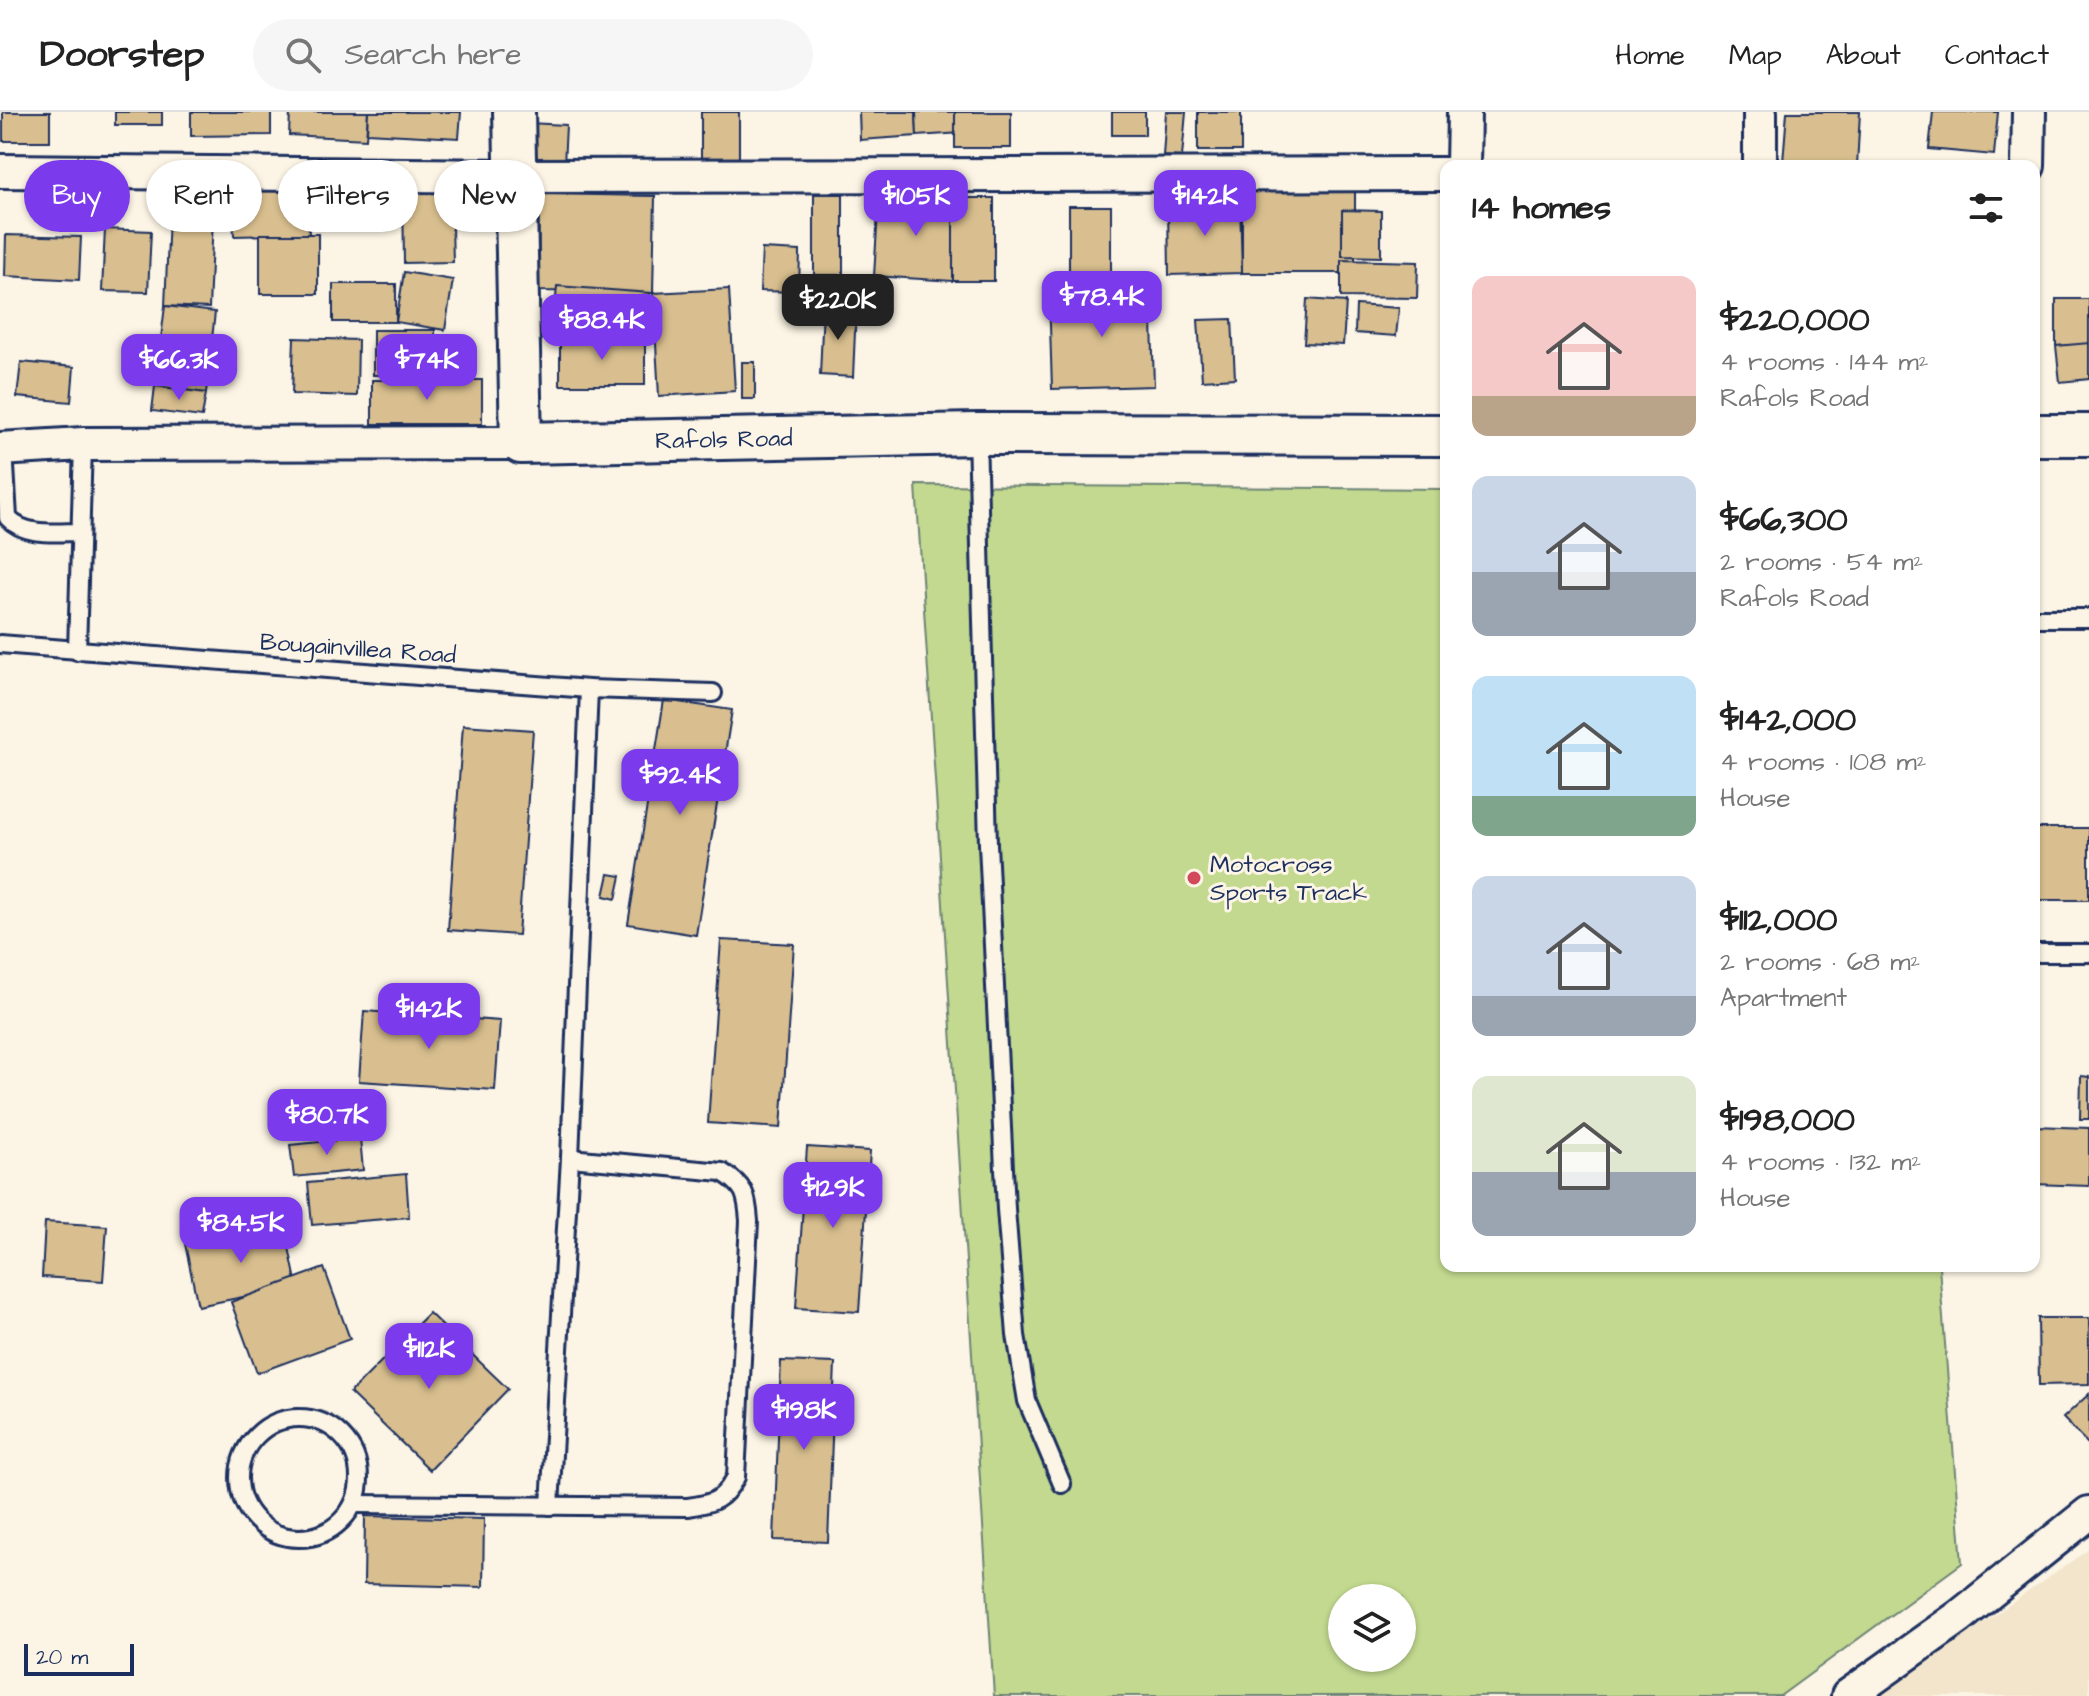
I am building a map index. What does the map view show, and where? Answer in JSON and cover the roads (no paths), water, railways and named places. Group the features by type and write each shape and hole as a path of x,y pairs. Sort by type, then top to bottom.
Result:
{"street":[{"path":"514,112 515,160"},
{"path":"1463,160 1464,112"},
{"path":"1760,112 1760,160"},
{"path":"2028,160 2029,112"},
{"path":"0,171 434,175"},
{"path":"545,176 1440,174"},
{"path":"516,232 521,443"},
{"name":"Rafols Road","path":"2,449 83,444 521,443 977,434 1440,435"},
{"path":"2040,435 2089,435"},
{"path":"1848,1696 1959,1617 2089,1513"}],"lane":[{"path":"977,434 988,844 1007,1225 1016,1335 1027,1401 1062,1484"},
{"path":"77,651 83,444"},
{"path":"2,449 8,518 16,527 80,532"},
{"path":"2040,618 2089,618"},
{"name":"Bougainvillea Road","path":"0,644 589,689 713,693"},
{"path":"550,1506 570,1158 589,689"},
{"path":"2040,953 2089,953"},
{"path":"355,1504 698,1506 726,1495 736,1477 749,1221 747,1200 739,1183 722,1172 570,1158"},
{"path":"292,1418 324,1423 349,1443 360,1472 355,1504 336,1527 322,1533 308,1538 276,1534 251,1515 244,1501 238,1486 243,1454 263,1429 292,1418"}],"place":[{"name":"Motocross Sports Track","path":"1194,878"}]}
